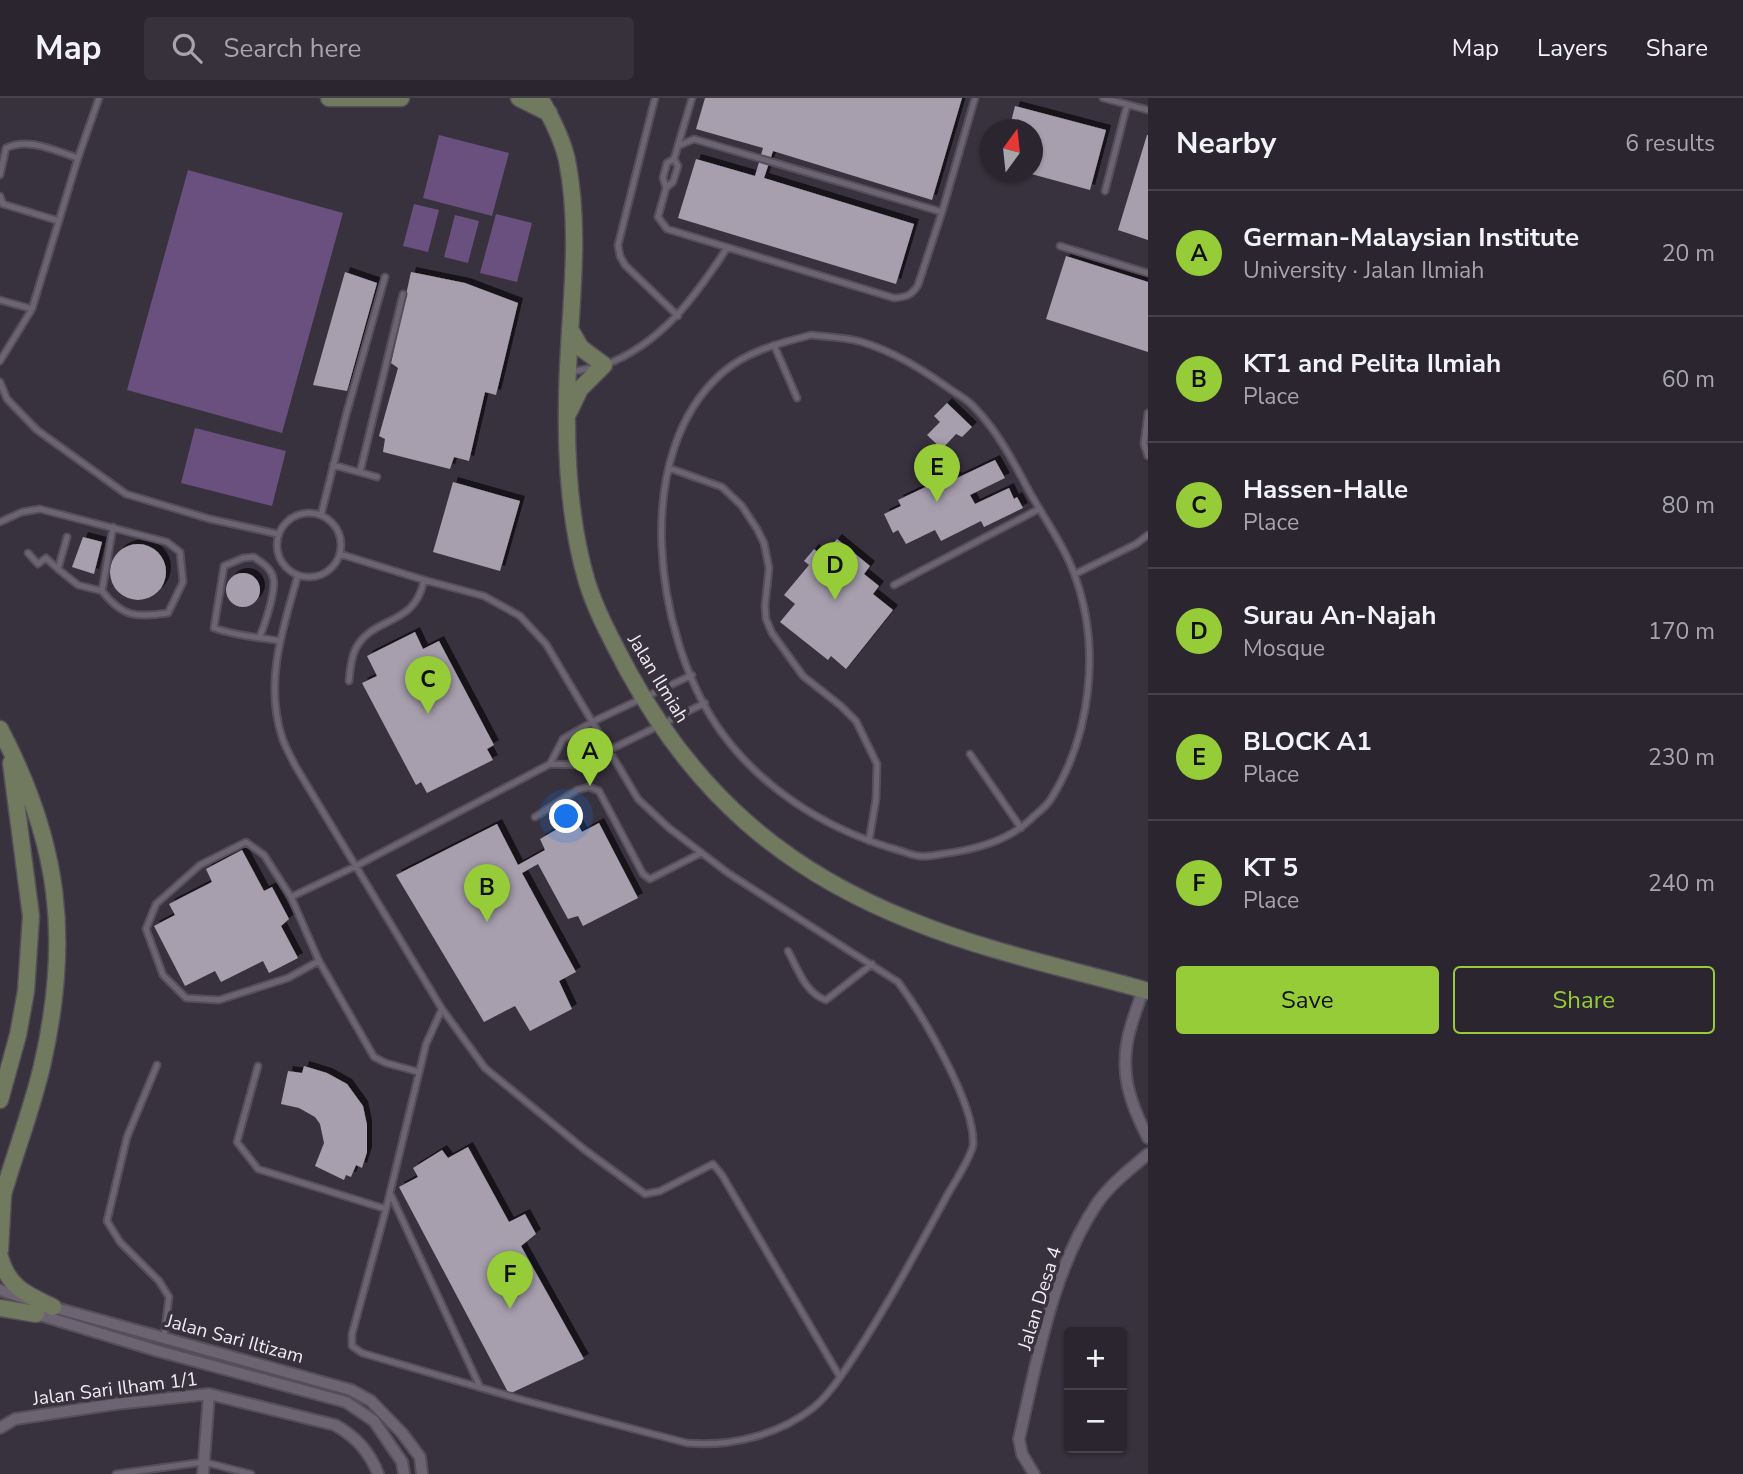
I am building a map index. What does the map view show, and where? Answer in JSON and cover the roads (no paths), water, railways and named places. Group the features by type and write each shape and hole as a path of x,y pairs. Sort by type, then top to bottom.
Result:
{"street":[{"path":"329,98 401,98"},
{"path":"519,98 549,113"},
{"name":"Jalan Ilmiah","path":"540,98 549,113 566,158 574,212 574,263 567,373 568,465 573,516 588,583 604,626 660,725 717,796 752,829 801,866 838,887 911,921 944,933 1145,990"},
{"path":"567,418 580,389 604,365 581,348 570,329"},
{"path":"0,729 28,786 46,841 56,900 59,948 54,999 42,1067 1,1199 0,1251"},
{"path":"0,1100 18,1035 26,992 31,916 9,746"},
{"path":"1145,990 1127,1042 1126,1074 1132,1105 1148,1138"},
{"name":"Jalan Desa 4","path":"1034,1474 1022,1454 1019,1439 1060,1282 1076,1238 1100,1200 1148,1154"},
{"path":"0,1257 4,1271 12,1283 53,1307"},
{"name":"Jalan Sari Iltizam","path":"0,1290 351,1390 371,1401 402,1433 420,1457 422,1474"},
{"path":"0,1306 36,1314"},
{"name":"Jalan Sari Iltizam","path":"36,1314 158,1351 346,1402 373,1421 402,1462 404,1474"},
{"path":"203,1474 209,1394"},
{"name":"Jalan Sari Ilham 1/1","path":"0,1428 15,1419 209,1394 335,1425 350,1433 366,1450 378,1474"}],"lane":[{"path":"0,361 32,309 99,98"},
{"path":"655,98 618,246 625,265 678,316"},
{"path":"692,98 674,159 667,163 663,178 666,188 658,218 667,229 894,298 906,297 913,293 918,285 975,98"},
{"path":"1103,98 1148,110"},
{"path":"1105,191 1127,105"},
{"path":"678,146 694,139 942,212"},
{"path":"0,175 6,148 16,143 30,143 78,158"},
{"path":"666,188 673,182 678,166 674,159"},
{"path":"0,196 4,204 59,221"},
{"path":"1060,246 1148,273"},
{"path":"567,373 604,365 645,344 678,316 727,248"},
{"path":"321,515 385,277"},
{"path":"360,472 403,293"},
{"path":"0,300 32,309"},
{"path":"811,335 860,341 912,362 972,404 1005,448 1075,574 1084,610 1090,663 1085,709 1076,747 1050,802 1021,828 977,850 920,856 869,841 814,816 752,769 717,725 705,703 692,675 666,596 660,532 669,468 679,434 707,390 723,372 750,355 811,335"},
{"path":"774,345 796,398"},
{"path":"0,383 7,398 37,430 126,494 210,519 278,534"},
{"path":"1148,413 1144,444 1148,456"},
{"path":"333,465 377,477"},
{"path":"669,468 722,487 742,506 757,529 764,543 769,568 765,606 766,619 772,633 803,676 856,721 877,764 876,799 869,841"},
{"path":"0,522 22,512 40,509 167,542 180,552 183,582 168,613 140,617 115,607 102,591 78,585 46,558 38,564 28,553"},
{"path":"894,585 1039,509"},
{"path":"300,513 321,515 331,521 338,531 340,554 335,564 318,576 298,575 282,563 277,554 278,534 282,525 300,513"},
{"path":"102,591 113,527"},
{"path":"1075,574 1136,544 1148,535"},
{"path":"58,569 67,537"},
{"path":"340,554 484,596 520,616 546,644 638,799 728,873 898,982 917,1007 953,1078 971,1121 973,1147 923,1239 840,1377 814,1407 785,1425 744,1440 703,1444 636,1431 362,1353 352,1346 352,1334 426,1044 442,1009"},
{"path":"260,636 275,579 269,568 254,557 243,558 224,566 214,628 249,638 260,636 280,641"},
{"path":"298,575 276,653 274,685 282,738 296,767 442,1009 485,1068 585,1150 645,1194 660,1191 712,1164 722,1175 840,1377"},
{"path":"349,681 354,651 364,635 412,608 421,596 424,580"},
{"path":"550,764 563,739 594,721 692,675"},
{"path":"291,897 356,866 550,764 579,765 705,703"},
{"path":"970,754 1021,828"},
{"path":"535,817 577,790 589,787 599,791 643,874 650,879 701,853"},
{"path":"319,961 288,978 219,1000 186,998 163,975 146,929 156,904 200,865 246,842 264,855 291,897 319,961 374,1057 419,1072"},
{"path":"788,951 811,991 826,1000 872,964"},
{"path":"157,1065 127,1138 107,1221 120,1242 159,1281 169,1297 164,1337"},
{"path":"258,1066 237,1142 258,1170 386,1209"},
{"path":"390,1192 480,1387"},
{"path":"116,1474 204,1462 251,1474"}],"place":[{"name":"BLOCK A1","path":"937,502"},
{"name":"Surau An-Najah","path":"835,600"},
{"name":"Hassen-Halle","path":"428,714"},
{"name":"German-Malaysian Institute","path":"590,786"},
{"name":"KT1 and Pelita Ilmiah","path":"487,922"},
{"name":"KT 5","path":"510,1309"}]}
